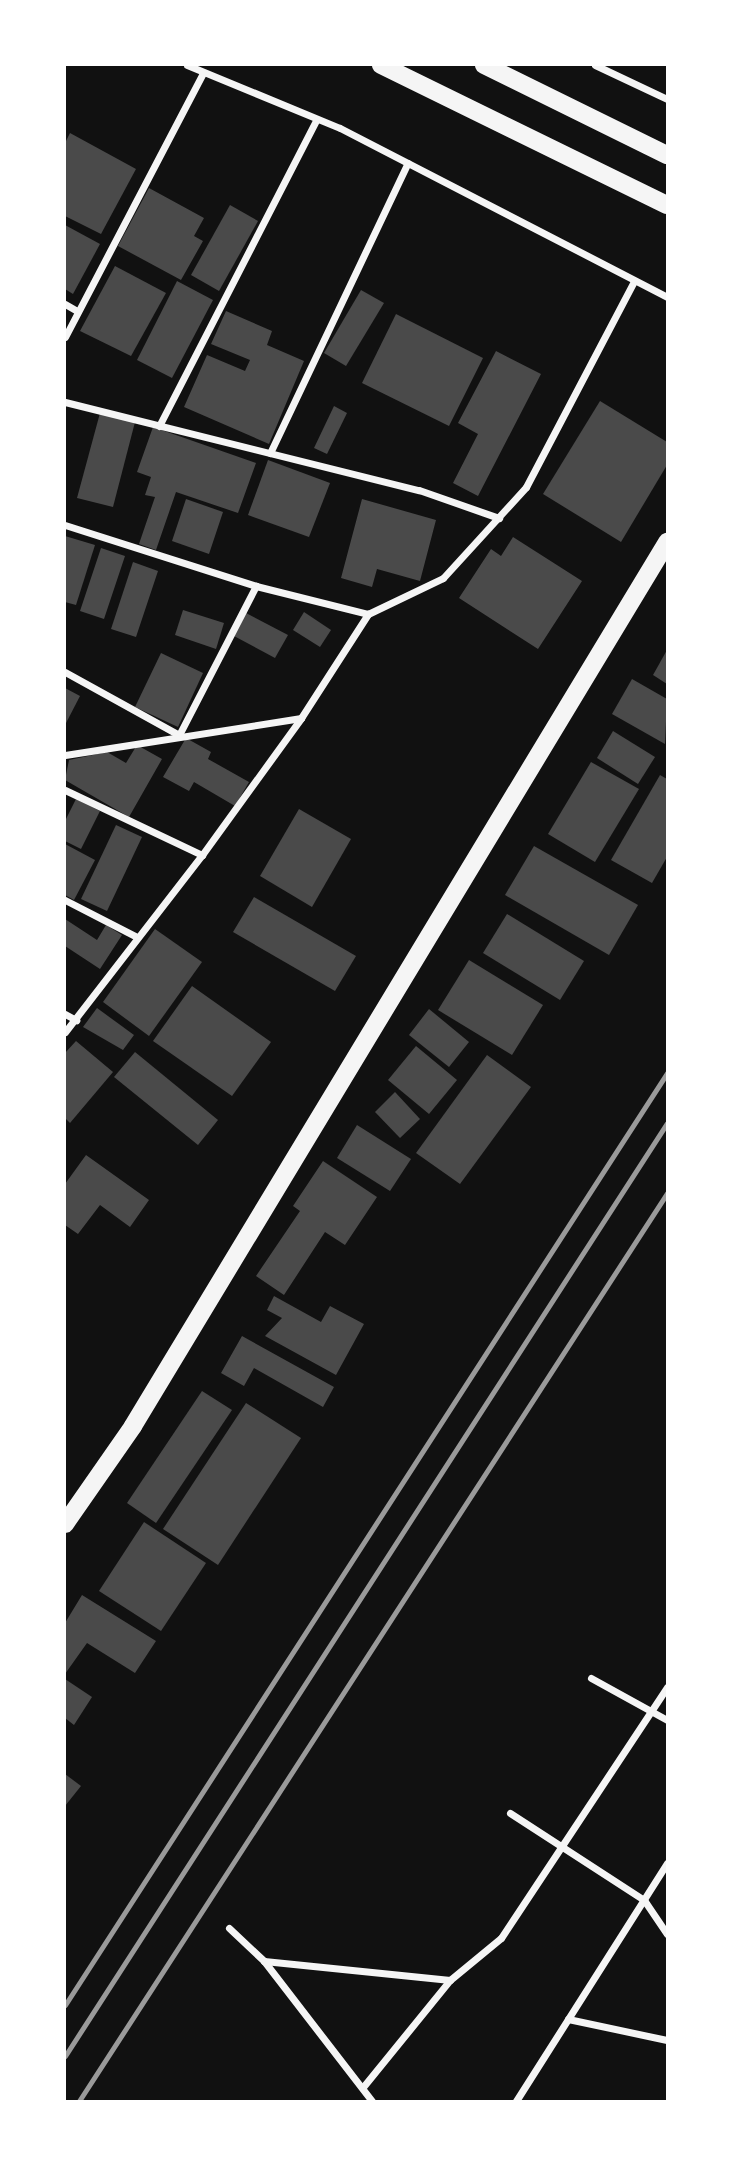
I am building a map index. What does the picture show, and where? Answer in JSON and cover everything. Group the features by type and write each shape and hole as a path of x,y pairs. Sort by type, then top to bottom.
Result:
{"main road":[{"path":"381,65 667,205"},
{"path":"484,65 667,155"},
{"path":"65,1524 133,1426 667,542"}],"street":[{"path":"187,65 317,119 667,297"},
{"path":"595,65 667,99"},
{"path":"65,337 204,73"},
{"path":"159,426 317,119"},
{"path":"270,453 408,163"},
{"path":"65,1032 135,936 202,855 301,718 368,614 443,578 526,487 634,281"},
{"path":"65,304 77,311"},
{"path":"65,402 419,490 499,518"},
{"path":"65,525 257,586 368,614"},
{"path":"179,735 257,586"},
{"path":"65,672 179,735"},
{"path":"65,755 179,735 301,718"},
{"path":"65,790 202,855"},
{"path":"65,900 135,936"},
{"path":"65,1014 76,1020"},
{"path":"591,1678 667,1720"},
{"path":"363,2087 450,1980 501,1938 667,1687"},
{"path":"510,1813 563,1844 644,1900 667,1934"},
{"path":"517,2101 667,1863"},
{"path":"229,1928 264,1961 372,2101"},
{"path":"264,1961 450,1980"},
{"path":"569,2019 667,2040"},
{"path":"517,2101 526,2101"}],"building":[{"path":"70,133 136,169 101,234 65,216 65,143"},
{"path":"149,188 204,218 194,236 203,241 181,280 118,246"},
{"path":"230,205 258,221 219,291 191,275"},
{"path":"65,225 100,244 73,294 65,289"},
{"path":"115,266 166,293 131,356 80,331"},
{"path":"177,281 213,300 172,378 137,360"},
{"path":"361,290 384,303 346,366 324,353"},
{"path":"226,311 272,331 267,345 304,361 269,444 184,407 207,355 245,371 250,360 211,344"},
{"path":"396,314 483,358 449,426 362,383"},
{"path":"496,351 541,374 478,496 453,483 478,434 458,423"},
{"path":"600,401 667,442 667,465 621,542 543,494"},
{"path":"334,406 347,413 327,454 314,448"},
{"path":"100,413 135,422 113,507 77,498"},
{"path":"153,427 256,463 238,513 176,492 156,550 139,544 155,497 145,495 151,477 137,472"},
{"path":"268,460 330,483 309,537 248,515"},
{"path":"186,499 223,512 209,554 172,541"},
{"path":"362,499 436,520 420,581 377,569 372,587 341,578"},
{"path":"65,536 95,545 76,605 65,602"},
{"path":"513,537 582,581 538,649 459,598 491,549 501,556"},
{"path":"101,548 125,556 104,619 80,611"},
{"path":"133,562 158,571 136,637 111,629"},
{"path":"183,610 224,623 216,649 175,635"},
{"path":"304,612 331,630 320,647 293,630"},
{"path":"246,613 288,635 275,658 234,636"},
{"path":"667,650 667,684 653,675"},
{"path":"161,653 203,673 178,727 135,707"},
{"path":"632,679 667,699 665,744 612,714"},
{"path":"65,688 80,696 65,725"},
{"path":"613,731 655,757 638,784 597,758"},
{"path":"186,738 211,752 208,759 249,782 235,806 194,782 189,791 163,777"},
{"path":"137,745 162,759 129,817 65,780 69,760 107,752 126,763"},
{"path":"591,762 639,789 595,862 548,834"},
{"path":"660,775 667,779 667,857 652,883 611,860"},
{"path":"76,799 100,811 81,849 65,841 65,821"},
{"path":"299,809 351,839 312,907 260,876"},
{"path":"116,825 142,837 107,911 81,899"},
{"path":"65,844 95,860 74,900 65,895"},
{"path":"534,846 638,905 609,955 505,895"},
{"path":"254,897 356,956 335,991 233,932"},
{"path":"507,914 584,961 560,1000 483,953"},
{"path":"65,919 97,940 106,925 122,935 100,969 65,946"},
{"path":"155,929 202,962 149,1036 103,1002"},
{"path":"469,960 543,1005 512,1055 438,1010"},
{"path":"192,986 271,1042 232,1096 153,1041"},
{"path":"97,1008 134,1035 123,1050 83,1027"},
{"path":"429,1009 469,1042 449,1067 409,1035"},
{"path":"76,1041 113,1072 70,1123 65,1118 65,1053"},
{"path":"416,1046 457,1080 429,1114 388,1080"},
{"path":"135,1052 218,1120 198,1145 114,1077"},
{"path":"487,1055 531,1087 460,1184 416,1153"},
{"path":"395,1092 420,1119 400,1138 375,1112"},
{"path":"357,1125 411,1159 390,1191 337,1158"},
{"path":"86,1155 149,1200 130,1227 100,1205 78,1234 65,1225 65,1184"},
{"path":"323,1161 377,1197 345,1245 325,1232 284,1295 256,1276 300,1211 293,1206"},
{"path":"274,1296 321,1322 330,1306 364,1324 336,1375 265,1336 282,1318 267,1310"},
{"path":"242,1336 334,1387 323,1407 254,1368 244,1386 221,1373"},
{"path":"202,1391 232,1410 156,1523 127,1503"},
{"path":"246,1403 301,1438 218,1565 163,1529"},
{"path":"144,1522 206,1563 161,1631 99,1591"},
{"path":"82,1595 156,1641 135,1673 87,1643 65,1674 65,1623"},
{"path":"65,1679 92,1697 74,1725 65,1718"},
{"path":"65,1774 81,1786 65,1806"}],"railway":[{"path":"65,2005 667,1073"},
{"path":"65,2056 667,1123"},
{"path":"79,2101 667,1193"}]}
